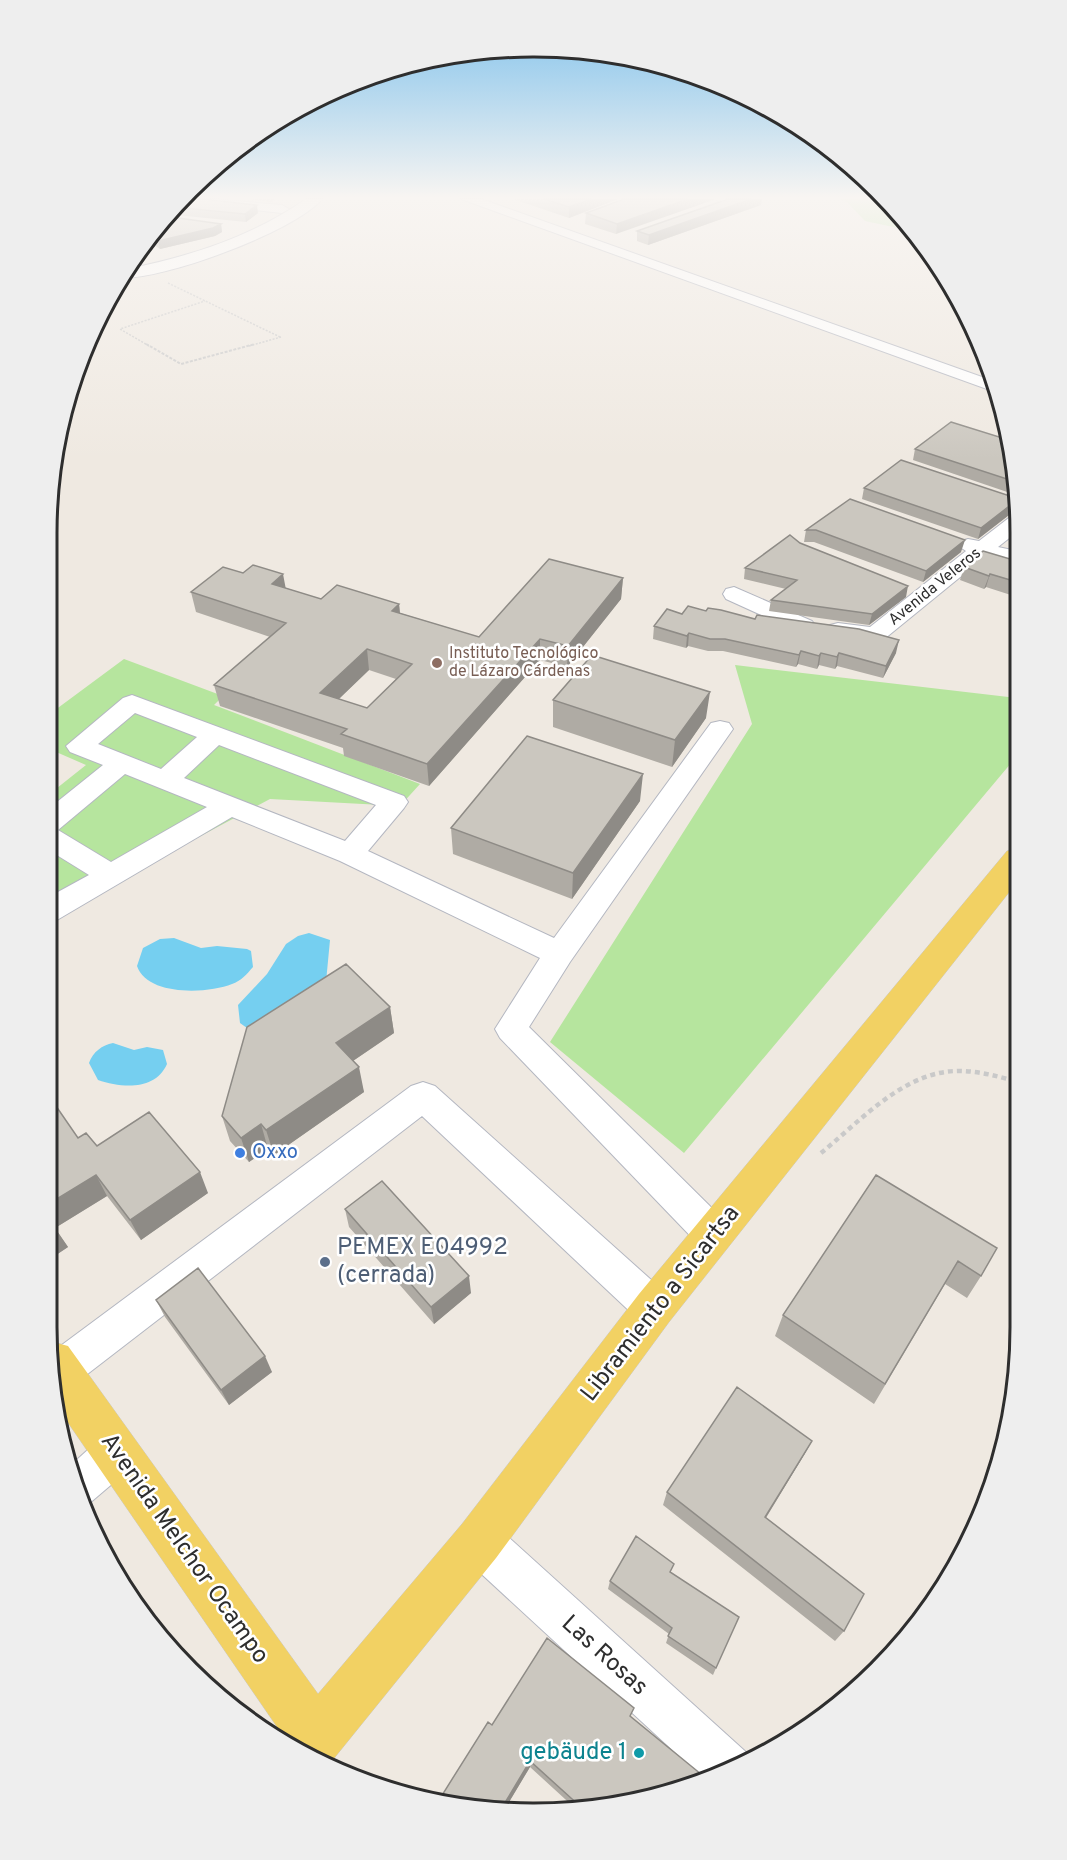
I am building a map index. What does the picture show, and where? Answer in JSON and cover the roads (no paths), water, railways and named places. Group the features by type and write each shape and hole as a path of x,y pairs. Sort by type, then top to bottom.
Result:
{"main road":[{"name":"Libramiento a Sicartsa","path":"311,1744 479,1541 654,1308 1010,869"},
{"name":"Avenida Melchor Ocampo","path":"60,1375 117,1452 311,1744"}],"street":[{"path":"721,286 984,376"},
{"path":"742,286 983,376"},
{"name":"Avenida Veleros","path":"731,604 804,626 875,635 928,595 1010,527"},
{"path":"950,539 1010,556"},
{"path":"906,586 928,595"},
{"path":"350,854 394,802 132,703 79,746 350,854 559,954"},
{"path":"714,1235 511,1029 559,954 720,729"},
{"path":"164,781 215,734"},
{"path":"57,817 121,764"},
{"path":"57,906 230,806"},
{"path":"57,842 111,875"},
{"path":"59,1366 423,1095 654,1308"},
{"path":"83,1483 117,1452"},
{"name":"Las Rosas","path":"479,1541 723,1764"}],"water":[{"path":"309,933 330,940 326,982 247,1028 240,1023 238,1005 267,974 286,944 298,936"},
{"path":"174,938 201,948 217,946 247,949 251,951 253,967 235,983 221,987 194,991 165,988 143,976 137,966 143,948 160,939"},
{"path":"113,1043 134,1050 147,1047 163,1050 167,1064 162,1073 146,1083 127,1086 98,1080 89,1063 98,1050"}],"place":[{"name":"Instituto Tecnológico de Lázaro Cárdenas","path":"437,663"},
{"name":"Oxxo","path":"240,1153"},
{"name":"PEMEX E04992 (cerrada)","path":"325,1262"},
{"name":"gebäude 1","path":"639,1753"}]}
